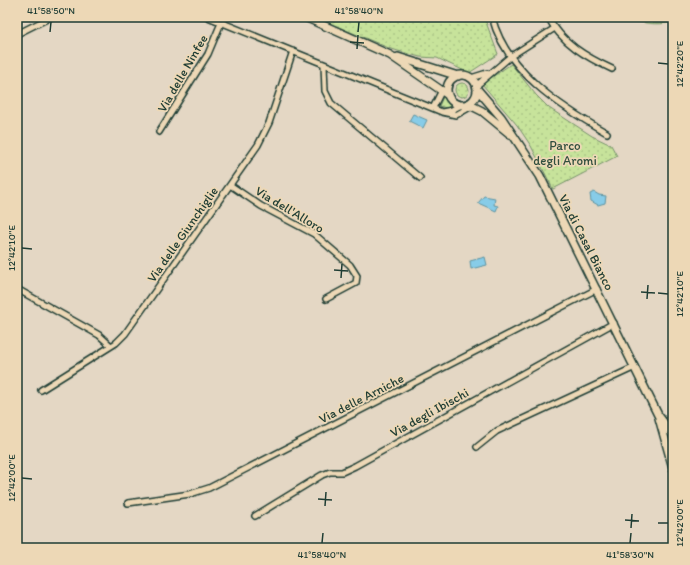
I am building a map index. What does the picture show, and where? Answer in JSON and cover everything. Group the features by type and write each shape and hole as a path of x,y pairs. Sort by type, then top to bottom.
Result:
{"main road":[{"path":"305,17 390,55 458,76 471,78 476,87 473,99 467,105"},
{"path":"390,55 445,92 453,102 467,105 482,111 515,138"},
{"path":"445,92 449,83 458,76"},
{"name":"Via di Casal Bianco","path":"476,87 493,106 540,176 614,323 658,416 673,468"},
{"name":"Via di Casal Bianco","path":"658,416 673,435"}],"street":[{"path":"17,34 51,17"},
{"path":"208,17 293,51 324,66 449,115 456,115 467,105"},
{"path":"492,17 505,48 531,79 550,96 579,117 607,133"},
{"path":"548,17 555,28 580,52 612,69"},
{"name":"Via delle Ninfee","path":"159,132 208,54 221,23"},
{"path":"476,87 490,72 511,56 555,28"},
{"name":"Via delle Giunchiglie","path":"41,390 111,346 126,334 263,136 293,51"},
{"path":"324,66 325,91 331,103 420,178"},
{"path":"471,78 490,72"},
{"path":"433,108 445,92"},
{"path":"442,112 467,105"},
{"name":"Via dell'Alloro","path":"230,185 261,206 311,232 352,268 357,276 356,283 326,299"},
{"path":"17,289 99,336 111,346"},
{"name":"Via delle Arniche","path":"128,503 190,494 206,490 597,289"},
{"name":"Via degli Ibischi","path":"255,516 322,475 330,472 342,472 355,466 614,323"},
{"path":"477,447 497,431 635,367"}],"green space":[{"path":"315,17 484,17 498,54 469,73 437,58 420,57 391,49"},
{"path":"623,17 673,17 673,22 661,24 648,23"},
{"name":"Parco degli Aromi","path":"511,64 536,95 549,108 592,136 611,145 617,156 553,189 531,146 517,125 482,84"},
{"path":"459,83 465,83 469,87 469,93 465,97 459,97 455,93 455,87"},
{"path":"443,97 455,105 446,108 439,106"}],"water":[{"path":"413,114 427,120 423,128 409,121"},
{"path":"594,192 599,195 606,196 605,203 598,205 591,201 590,194"},
{"path":"484,196 495,198 494,205 498,206 496,211 478,203"},
{"path":"485,257 487,265 471,269 470,261"}]}
